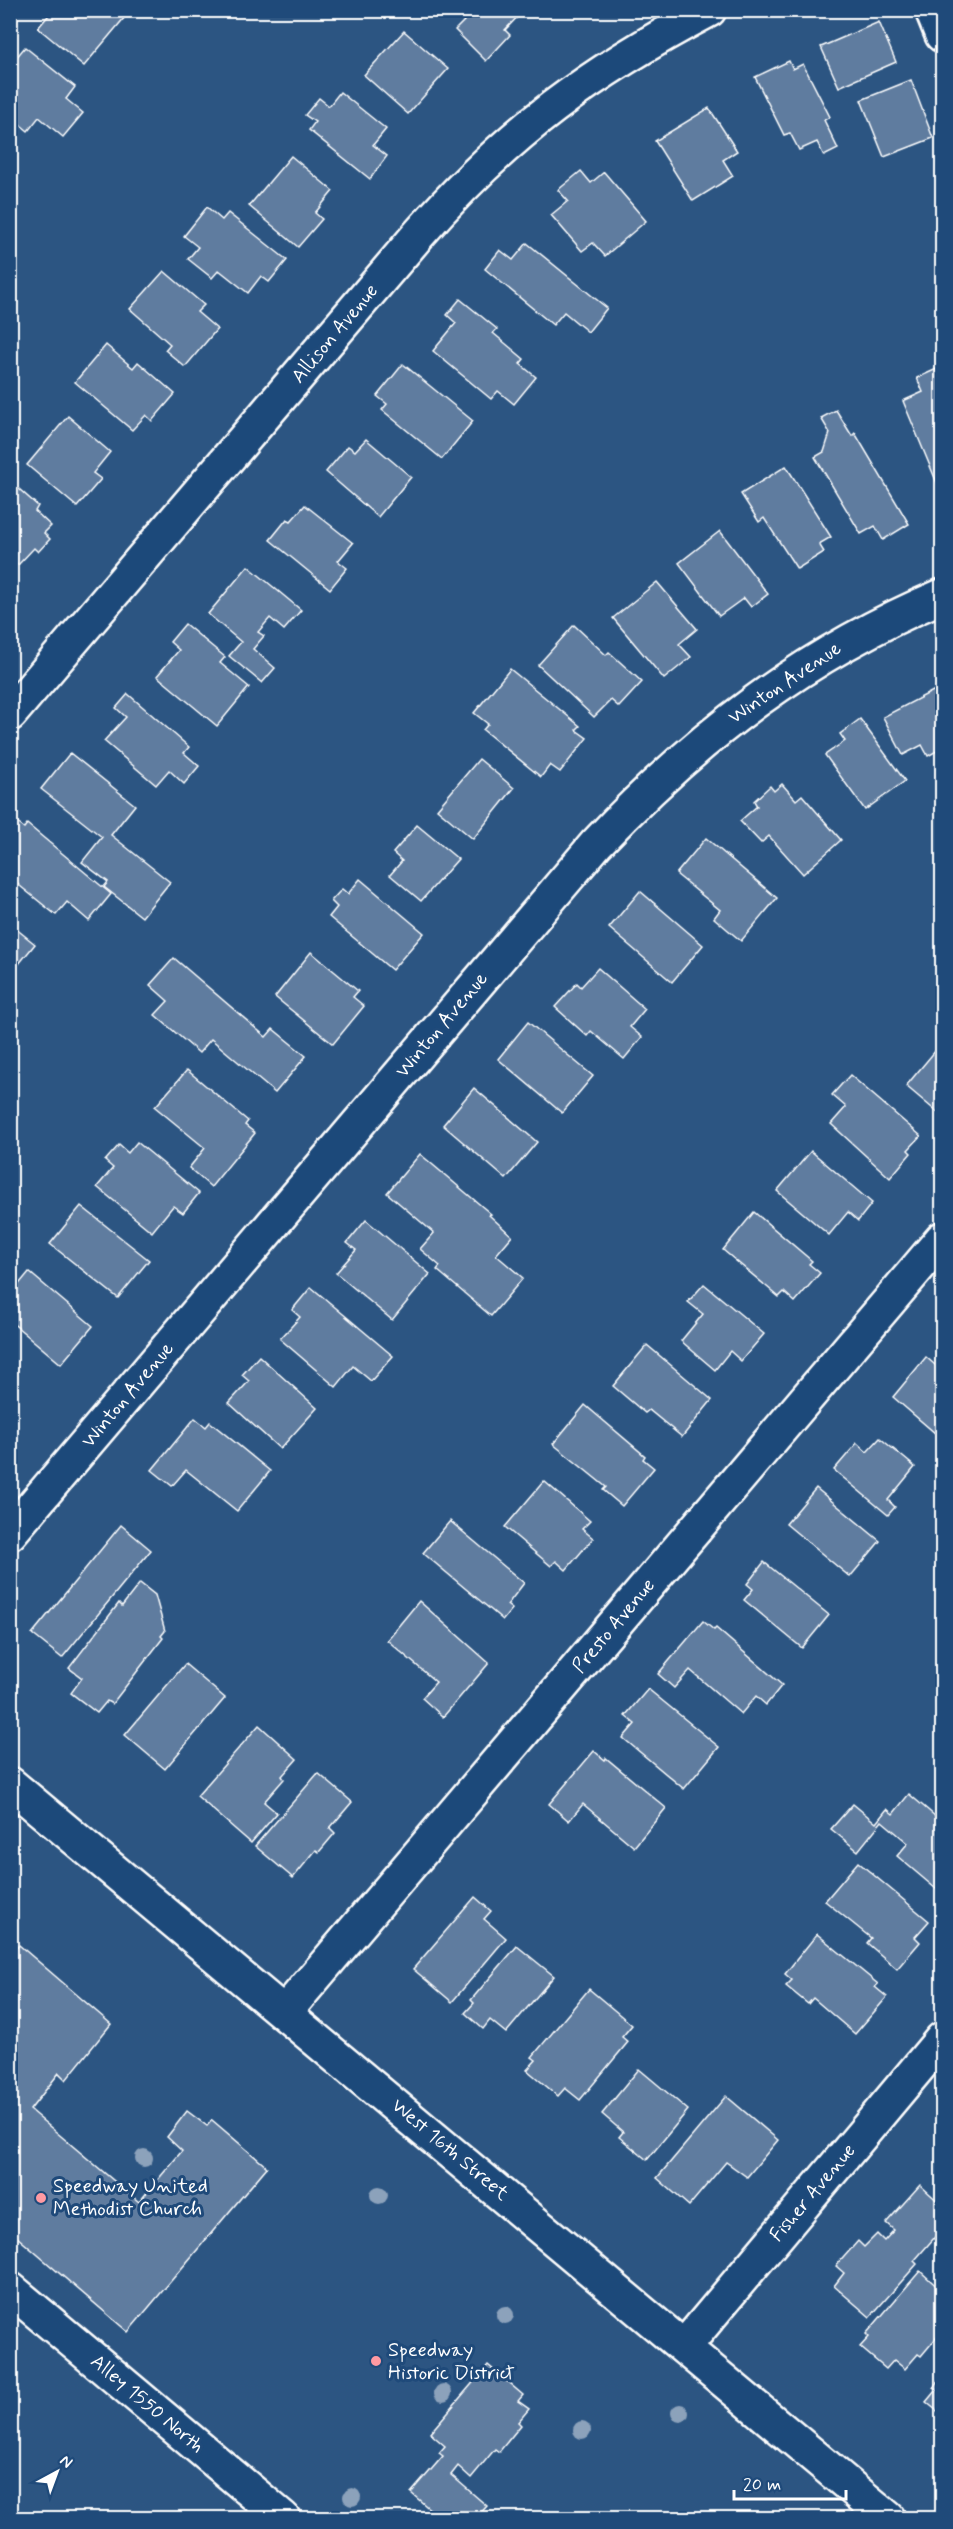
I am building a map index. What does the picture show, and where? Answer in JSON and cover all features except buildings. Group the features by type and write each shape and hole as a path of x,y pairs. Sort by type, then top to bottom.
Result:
{"street":[{"name":"Allison Avenue","path":"10,714 419,234 468,180 507,142 562,98 621,59 709,10"},
{"path":"932,10 942,35"},
{"name":"Winton Avenue","path":"10,1533 596,844 636,802 697,746 782,682 867,630 942,596"},
{"name":"Presto Avenue","path":"285,2012 942,1239"},
{"name":"West 16th Street","path":"10,1784 888,2518"},
{"name":"Fisher Avenue","path":"684,2348 942,2039"},
{"name":"Alley 1550 North","path":"10,2289 283,2518"}],"place":[{"name":"Speedway United Methodist Church","path":"41,2198"},
{"name":"Speedway Historic District","path":"376,2361"}]}
